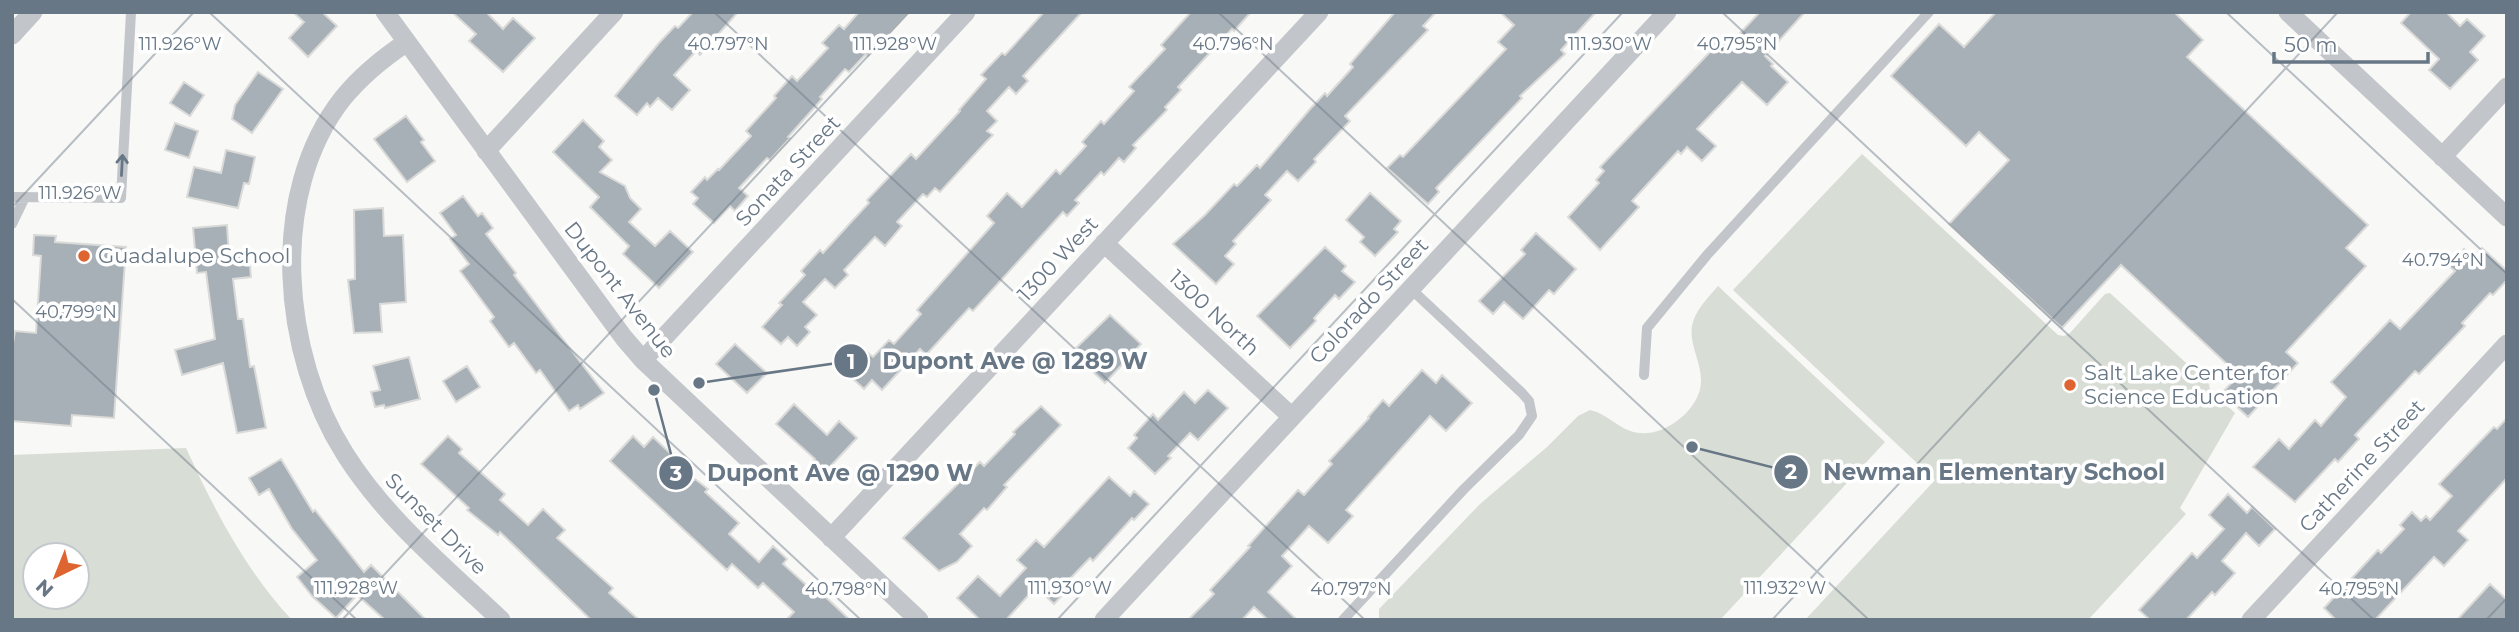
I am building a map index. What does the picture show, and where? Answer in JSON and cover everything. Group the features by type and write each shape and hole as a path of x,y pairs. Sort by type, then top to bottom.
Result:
{"street":[{"path":"12,34 33,12"},
{"name":"Dupont Avenue","path":"385,12 624,338 643,360 919,620"},
{"path":"486,150 614,12"},
{"name":"Sonata Street","path":"643,360 966,12"},
{"name":"1300 West","path":"831,538 1319,12"},
{"name":"Colorado Street","path":"1104,620 1667,12"},
{"path":"2288,12 2507,217"},
{"name":"Sunset Drive","path":"407,42 366,74 342,100 308,163 298,200 292,257 293,296 298,331 315,394 329,427 365,483 410,535 502,620"},
{"path":"2442,157 2507,87"},
{"name":"1300 North","path":"1104,243 1292,417"},
{"name":"Catherine Street","path":"2251,620 2507,344"}],"lane":[{"path":"12,197 121,198 131,12"},
{"path":"1644,375 1647,328 1713,248 1929,12"},
{"path":"12,224 24,199"},
{"path":"1343,620 1464,489 1519,435 1532,416 1529,401 1522,393 1411,289"}],"shaded area":[{"path":"1862,154 2058,335 2070,333 2105,294 2110,293 2209,384 2210,390 2235,413 2180,508 2186,514 2088,620 1805,620 1935,480 1733,290"},
{"path":"1718,286 1885,442 1720,620 1379,620 1379,609 1480,504 1547,447 1578,416 1590,410 1631,431 1648,433 1667,427 1684,415 1697,399 1701,380 1692,340 1692,326 1699,309"},
{"path":"186,448 245,560 292,620 12,620 12,455"}],"building":[{"path":"293,12 322,12 337,26 308,57 289,38 304,22"},
{"path":"452,12 486,12 503,29 513,18 535,38 503,72 469,41 476,34"},
{"path":"693,12 738,12 700,55 696,51 674,75 690,90 672,110 658,98 650,107 647,103 637,115 615,96 659,43"},
{"path":"859,12 909,12 868,56 866,54 849,72 845,69 788,137 790,138 739,188 748,196 735,211 730,206 714,223 693,204 698,198 691,192 705,177 707,180 719,170 751,136 746,131 776,98 774,96 792,76 797,81 828,48 822,43 839,25 844,29"},
{"path":"1044,12 1082,12 1023,76 1028,81 1016,94 1009,87 987,111 997,121 987,131 993,135 940,192 935,188 927,197 923,194 897,222 902,226 885,246 875,237 844,270 848,275 835,288 825,279 803,302 817,315 805,327 810,332 797,346 788,337 781,344 762,327 782,305 779,303 805,275 801,271 820,250 823,253 869,203 867,200 911,154 916,159 986,79 981,75 1002,53 1005,55"},
{"path":"1191,12 1251,12 1178,87 1181,90 1165,107 1167,110 1133,145 1136,148 1124,162 1119,158 1104,175 1101,172 1075,200 1079,203 1067,216 1063,212 973,311 969,308 926,355 920,349 882,390 872,380 864,389 848,374 868,353 873,357 889,340 894,344 921,314 917,310 994,223 987,216 1007,193 1022,207 1056,170 1060,174 1086,146 1082,142 1101,121 1104,124 1134,91 1129,87 1165,49 1161,45"},
{"path":"1395,12 1436,12 1423,26 1428,30 1345,116 1350,121 1314,159 1316,162 1298,181 1287,171 1265,195 1271,200 1233,241 1236,244 1225,256 1234,264 1216,284 1173,244 1234,184 1237,186 1257,165 1260,168 1311,108 1325,93 1327,96 1353,67 1350,64"},
{"path":"1500,12 1596,12 1561,50 1565,54 1520,96 1522,98 1436,188 1439,192 1428,204 1387,168 1400,155 1403,157 1506,49 1498,42 1514,25"},
{"path":"1760,12 1805,12 1765,56 1773,64 1771,66 1788,82 1767,105 1742,82 1697,129 1716,146 1702,161 1687,147 1681,154 1678,151 1632,201 1639,207 1600,250 1568,217 1599,183 1596,180 1604,171 1600,167 1710,52 1706,49 1717,37 1727,47"},
{"name":"Salt Lake Center for Science Education","path":"1996,12 2174,12 2203,40 2187,57 2368,225 2346,248 2366,266 2286,352 2298,363 2248,417 2222,393 2235,379 2225,370 2229,366 2121,265 2062,328 1949,224 2009,160 1979,132 1966,146 1891,76 1939,24 1964,47"},
{"path":"2411,12 2446,12 2460,26 2467,19 2485,36 2470,52 2478,60 2450,89 2429,70 2439,59 2401,23"},
{"path":"258,72 283,89 252,133 232,119 235,105"},
{"path":"184,82 204,95 190,116 170,103"},
{"path":"406,116 424,140 421,142 435,161 407,182 374,139"},
{"path":"583,120 604,141 599,147 612,160 600,172 625,186 630,198 641,209 629,222 655,246 670,231 693,252 659,288 623,254 629,246 590,207 599,197 553,152"},
{"path":"175,123 198,131 189,158 165,150"},
{"path":"226,150 255,157 249,184 244,183 238,208 187,197 194,167 221,173"},
{"path":"1370,193 1401,221 1394,229 1398,232 1375,256 1360,242 1364,237 1346,220"},
{"path":"463,196 478,216 482,213 493,228 486,234 604,393 580,409 578,405 569,411 540,370 536,373 514,343 509,347 490,321 494,317 460,271 469,264 450,239 456,235 440,213"},
{"path":"383,208 384,236 403,235 406,302 380,304 382,332 354,333 348,280 355,279 354,210"},
{"path":"227,225 229,256 249,254 251,277 233,279 238,319 243,319 250,367 254,366 266,428 237,433 223,363 182,375 175,350 215,339 206,272 197,273 193,228"},
{"path":"1536,233 1576,269 1554,294 1549,290 1523,319 1504,302 1493,314 1479,301 1525,254 1521,250"},
{"path":"34,235 56,236 55,242 126,247 114,418 72,415 71,426 12,421 12,349 15,331 36,333 41,256 33,255"},
{"path":"1325,247 1346,266 1342,271 1355,282 1339,299 1335,295 1314,318 1316,321 1290,348 1257,316"},
{"path":"2482,248 2507,271 2507,280 2493,295 2490,293 2462,323 2465,326 2419,374 2415,371 2355,435 2359,439 2338,462 2335,459 2295,502 2253,467 2279,439 2289,449 2315,420 2321,426 2346,397 2331,382 2390,320 2400,329 2455,271 2449,266 2464,249 2473,257"},
{"path":"1110,315 1141,344 1105,383 1072,352"},
{"path":"735,344 767,373 747,393 716,364"},
{"path":"409,357 420,399 385,408 384,405 375,407 371,392 380,390 373,366"},
{"path":"467,366 480,387 456,402 443,381"},
{"path":"1422,370 1436,383 1442,375 1472,403 1446,431 1430,416 1346,510 1353,516 1328,543 1309,526 1282,556 1292,566 1268,592 1297,620 1268,620 1254,607 1242,620 1188,620 1214,594 1210,590 1298,490 1304,495 1332,464 1329,461 1383,400 1389,406"},
{"path":"1208,390 1228,408 1198,440 1190,433 1155,474 1128,448 1137,438 1134,435 1153,414 1158,420 1184,392 1195,403"},
{"path":"794,404 827,435 839,421 857,438 825,472 813,461 815,459 776,424"},
{"path":"1041,406 1061,425 1004,485 1007,487 987,510 984,508 960,534 972,546 957,562 939,571 903,538 980,462 984,466 1015,434 1013,432"},
{"path":"2507,418 2507,478 2458,531 2468,540 2444,566 2434,557 2375,620 2336,620 2324,608 2378,550 2381,553 2404,529 2400,525 2412,512 2421,521 2426,516 2430,520 2452,496 2439,484 2494,427 2497,429"},
{"path":"448,436 462,449 459,453 505,494 500,500 528,525 543,509 565,530 557,538 613,588 609,593 639,620 591,620 500,532 498,535 467,510 469,508 421,464"},
{"path":"633,436 644,447 653,437 673,456 670,460 693,481 695,479 708,489 705,492 739,523 729,534 759,562 773,546 787,559 783,564 813,591 816,588 850,620 786,620 794,612 763,583 758,588 732,564 727,570 610,461"},
{"path":"281,459 313,512 315,510 364,572 371,565 426,620 385,620 357,595 336,618 312,596 297,577 317,560 292,529 269,489 259,495 249,478"},
{"path":"1109,477 1130,496 1134,491 1149,504 1134,520 1132,518 1093,561 1090,558 1061,588 1065,592 1054,604 1036,587 1006,620 980,620 957,598 978,576 1000,596 1026,568 1017,560 1036,540 1044,547"},
{"path":"2228,494 2247,513 2252,507 2275,529 2259,546 2246,533 2222,561 2235,573 2215,595 2212,592 2186,620 2150,620 2139,610 2192,553 2197,558 2224,529 2209,515"},
{"path":"2490,584 2507,600 2507,620 2457,620"}],"place":[{"name":"Guadalupe School","path":"84,256"},
{"name":"Dupont Ave @ 1289 W","path":"699,383"},
{"name":"Salt Lake Center for Science Education","path":"2070,385"},
{"name":"Dupont Ave @ 1290 W","path":"654,390"},
{"name":"Newman Elementary School","path":"1692,447"}]}
